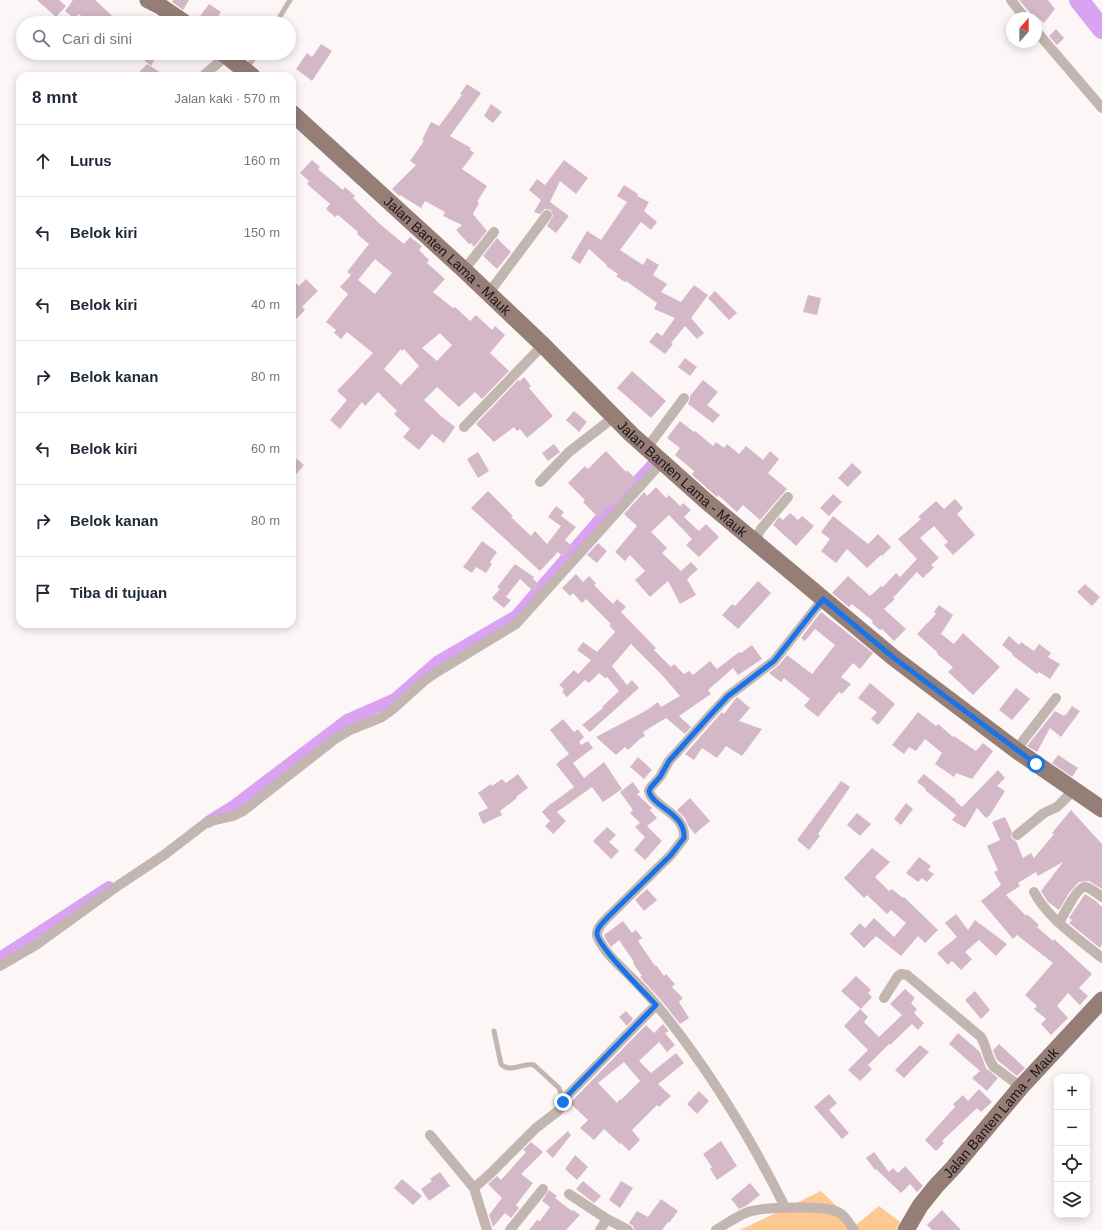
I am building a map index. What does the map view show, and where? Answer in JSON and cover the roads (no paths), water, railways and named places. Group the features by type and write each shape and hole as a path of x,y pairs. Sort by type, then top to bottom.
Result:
{"main road":[{"path":"148,0 175,16"},
{"path":"232,60 247,72"},
{"name":"Jalan Banten Lama - Mauk","path":"296,117 464,270 662,462 754,542 894,658 1016,750 1102,809"},
{"name":"Jalan Banten Lama - Mauk","path":"906,1230 920,1206 936,1186 1022,1087 1102,1000"}],"street":[{"path":"1011,0 1020,12"},
{"path":"1042,38 1102,108"},
{"path":"207,72 219,60"},
{"path":"488,294 547,215"},
{"path":"464,270 494,232"},
{"path":"464,427 543,345"},
{"path":"645,446 652,441 684,398"},
{"path":"540,482 569,452 614,417"},
{"path":"0,966 36,945 119,885 164,855 207,822 233,816 242,811 335,738 382,717 393,710 424,681 516,624 662,462"},
{"path":"754,542 761,529 788,497"},
{"path":"785,1207 747,1136 680,1036 656,1005 606,952 597,935 598,929 607,918 671,855 684,838 684,828 669,811 652,797 649,791 651,787 660,777 669,761 728,696 774,661 823,599"},
{"path":"1016,750 1056,698"},
{"path":"1016,835 1044,813 1058,807 1074,790"},
{"path":"1059,923 1077,893 1083,888 1087,887 1102,897"},
{"path":"1034,892 1043,907 1059,923 1102,958"},
{"path":"884,998 898,976 901,974 907,975 981,1038 984,1042 990,1063 1022,1087"},
{"path":"474,1188 536,1128 558,1111 563,1104 563,1100 656,1005"},
{"path":"430,1135 474,1188 487,1230"},
{"path":"510,1230 543,1188"},
{"path":"569,1194 607,1219 628,1230"},
{"path":"716,1230 747,1212 785,1207 834,1210 842,1214 854,1230"},
{"path":"600,1230 607,1219"}],"lane":[{"path":"280,16 290,0"},
{"path":"248,72 254,60"},
{"path":"494,1031 501,1064 504,1068 531,1064 534,1065 560,1088 563,1100"}],"waterway":[{"path":"1079,0 1102,29"},
{"path":"208,822 235,805 347,720 395,699 437,662 516,616 602,517 656,461"},
{"path":"0,958 109,887"}]}
